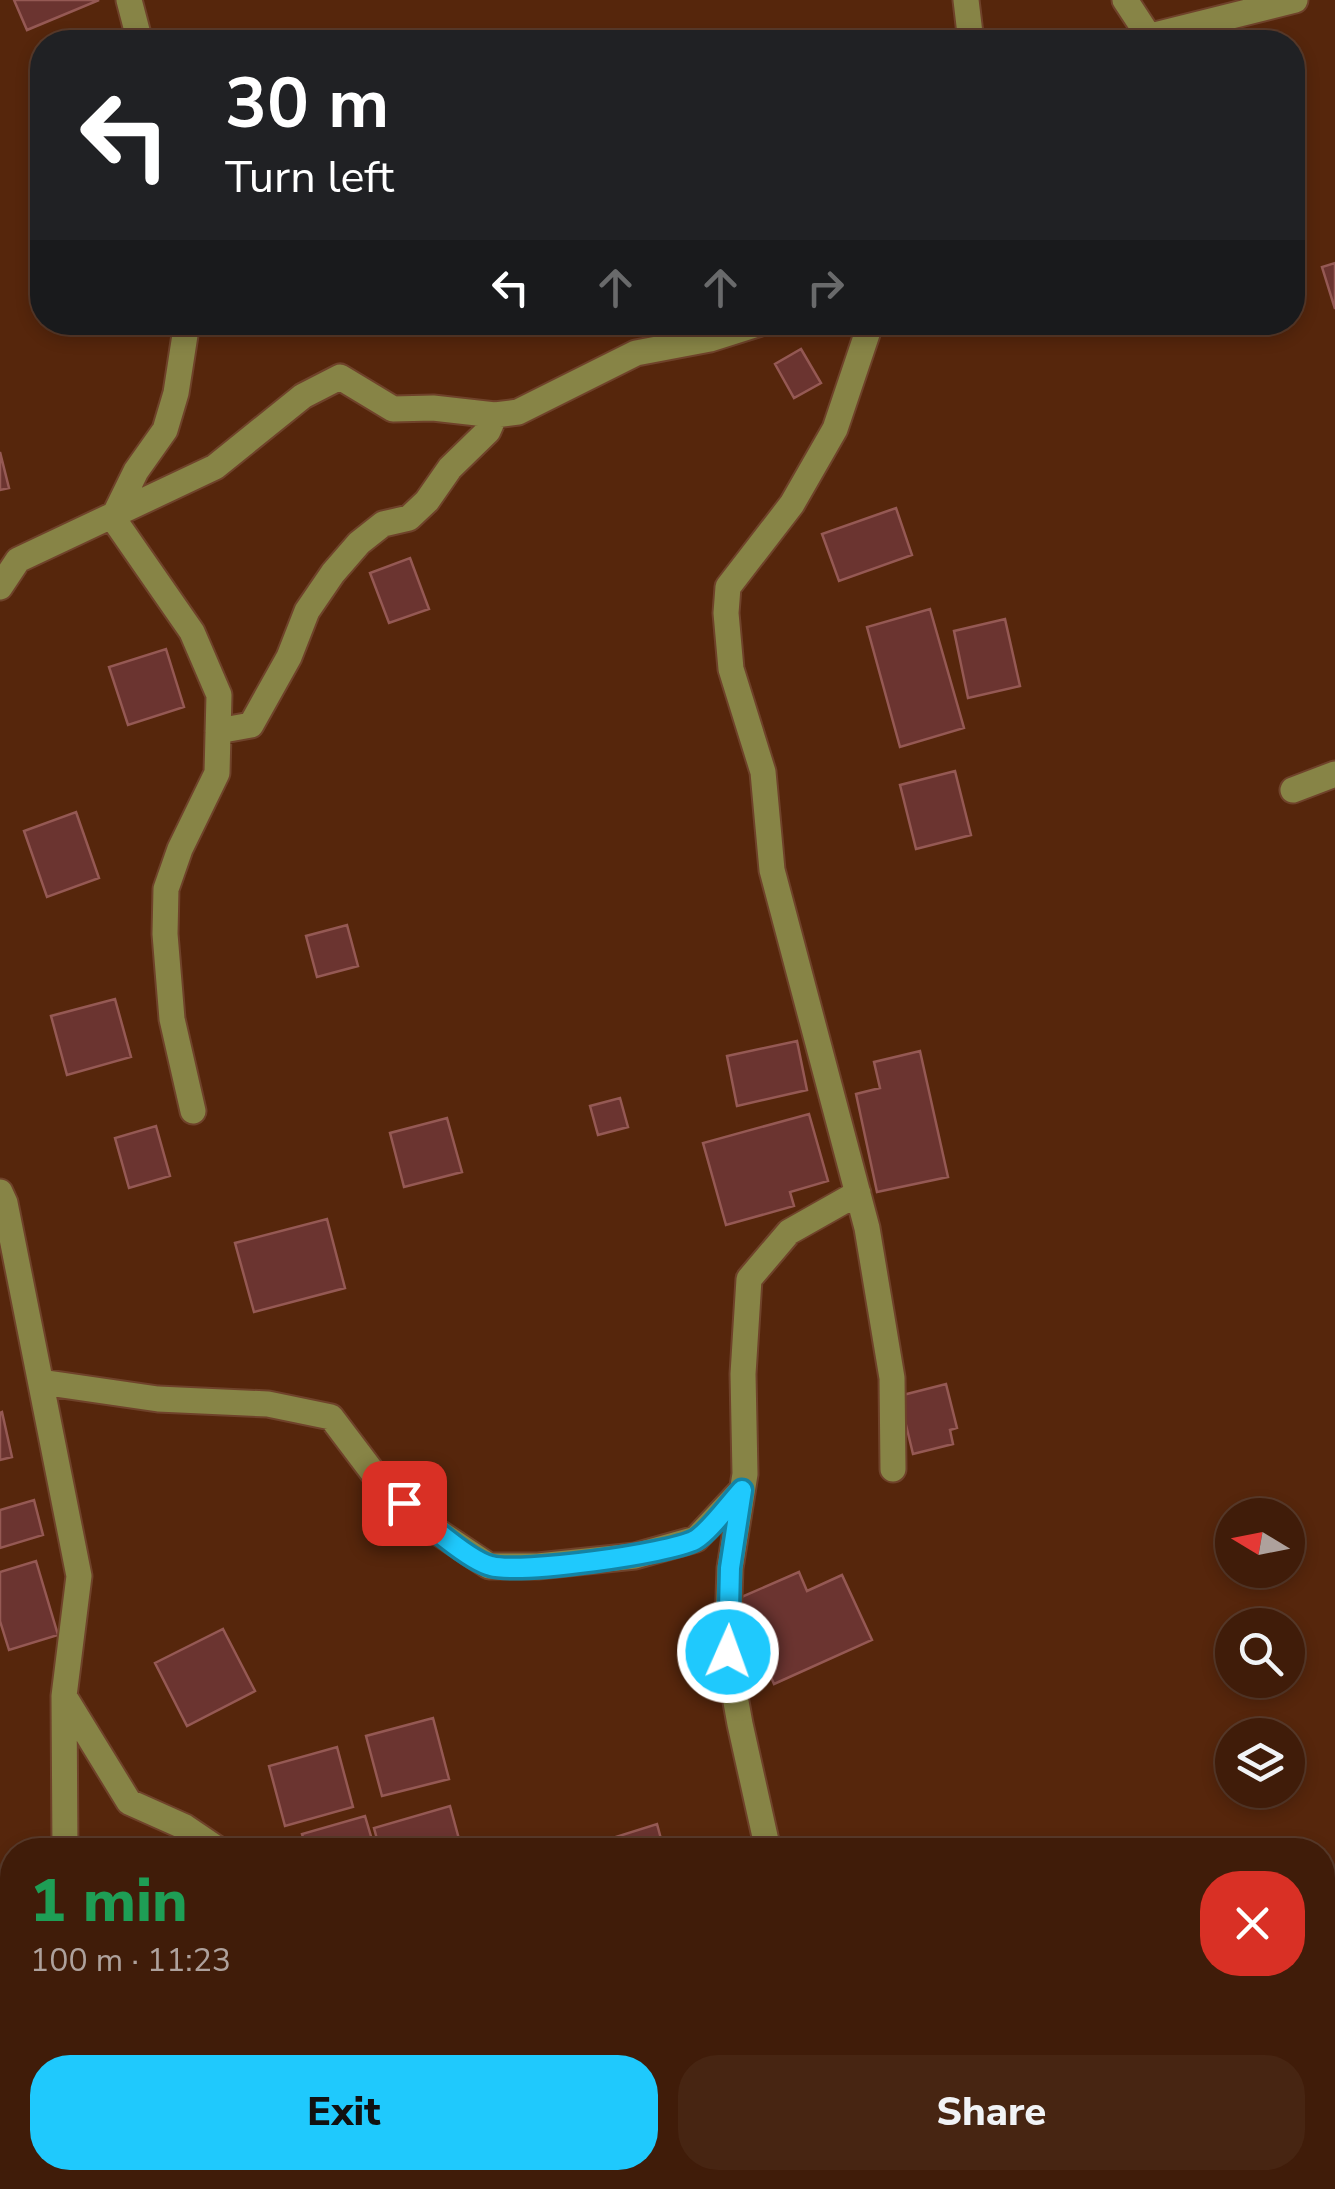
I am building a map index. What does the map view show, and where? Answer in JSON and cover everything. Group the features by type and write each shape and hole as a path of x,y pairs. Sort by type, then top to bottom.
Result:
{"street":[{"path":"129,0 137,30"},
{"path":"966,0 970,30"},
{"path":"1125,0 1135,30"},
{"path":"1174,30 1294,0"},
{"path":"113,518 136,471 166,430 184,335"},
{"path":"0,587 18,560 215,467 303,396 340,377 392,409 433,408 495,415 518,412 636,353 723,335"},
{"path":"867,335 835,428 792,504 728,587 726,613 731,669 764,772 772,870 868,1228 892,1378 893,1469"},
{"path":"218,731 251,725 289,657 307,611 332,573 371,533 384,524 409,518 427,501 450,468 488,431 495,415"},
{"path":"113,518 192,632 218,696 217,773 180,849 166,888 165,934 172,1019 193,1110"},
{"path":"1292,790 1335,774"},
{"path":"0,1192 79,1576 64,1696 65,1838"},
{"path":"765,1838 728,1652 730,1568 745,1474 743,1374 749,1279 789,1232 858,1193"},
{"path":"41,1382 158,1398 268,1404 331,1417 377,1478 432,1528 489,1566 538,1566 634,1556 696,1540 742,1490"},
{"path":"64,1696 130,1802 200,1838"}],"building":[{"path":"14,0 99,0 27,30"},
{"path":"1335,263 1335,309 1322,267"},
{"path":"801,349 821,383 794,398 775,364"},
{"path":"0,452 9,488 0,490"},
{"path":"896,508 912,555 839,581 822,534"},
{"path":"410,558 429,609 389,623 370,573"},
{"path":"930,609 964,728 900,747 867,627"},
{"path":"1005,619 1020,686 968,698 954,631"},
{"path":"166,649 184,707 128,725 109,667"},
{"path":"955,771 971,835 916,849 900,785"},
{"path":"76,812 99,878 47,897 24,831"},
{"path":"347,925 358,966 317,977 306,936"},
{"path":"115,999 131,1057 67,1075 51,1016"},
{"path":"797,1041 807,1090 737,1106 727,1056"},
{"path":"920,1051 948,1177 877,1192 856,1094 880,1088 874,1062"},
{"path":"620,1098 628,1127 598,1135 590,1106"},
{"path":"809,1114 828,1181 790,1192 794,1206 726,1225 703,1143"},
{"path":"447,1118 462,1172 404,1187 390,1133"},
{"path":"156,1126 170,1176 129,1188 115,1138"},
{"path":"327,1219 345,1288 254,1312 235,1243"},
{"path":"946,1384 957,1428 950,1430 953,1444 913,1454 899,1396"},
{"path":"0,1413 12,1457 0,1460"},
{"path":"34,1500 43,1535 0,1548 0,1510"},
{"path":"36,1561 58,1635 9,1650 0,1621 0,1572"},
{"path":"799,1572 807,1591 842,1575 872,1640 774,1684 737,1599"},
{"path":"223,1629 255,1691 187,1726 155,1663"},
{"path":"433,1718 449,1779 382,1796 366,1736"},
{"path":"337,1747 353,1807 285,1826 269,1766"},
{"path":"450,1806 459,1838 377,1838 374,1828"},
{"path":"365,1816 371,1838 303,1838 302,1834"},
{"path":"657,1824 661,1838 612,1838"}],"route":[{"path":"404,1503 432,1528 489,1566 538,1566 634,1556 696,1540 742,1490 730,1568 728,1652"}]}
